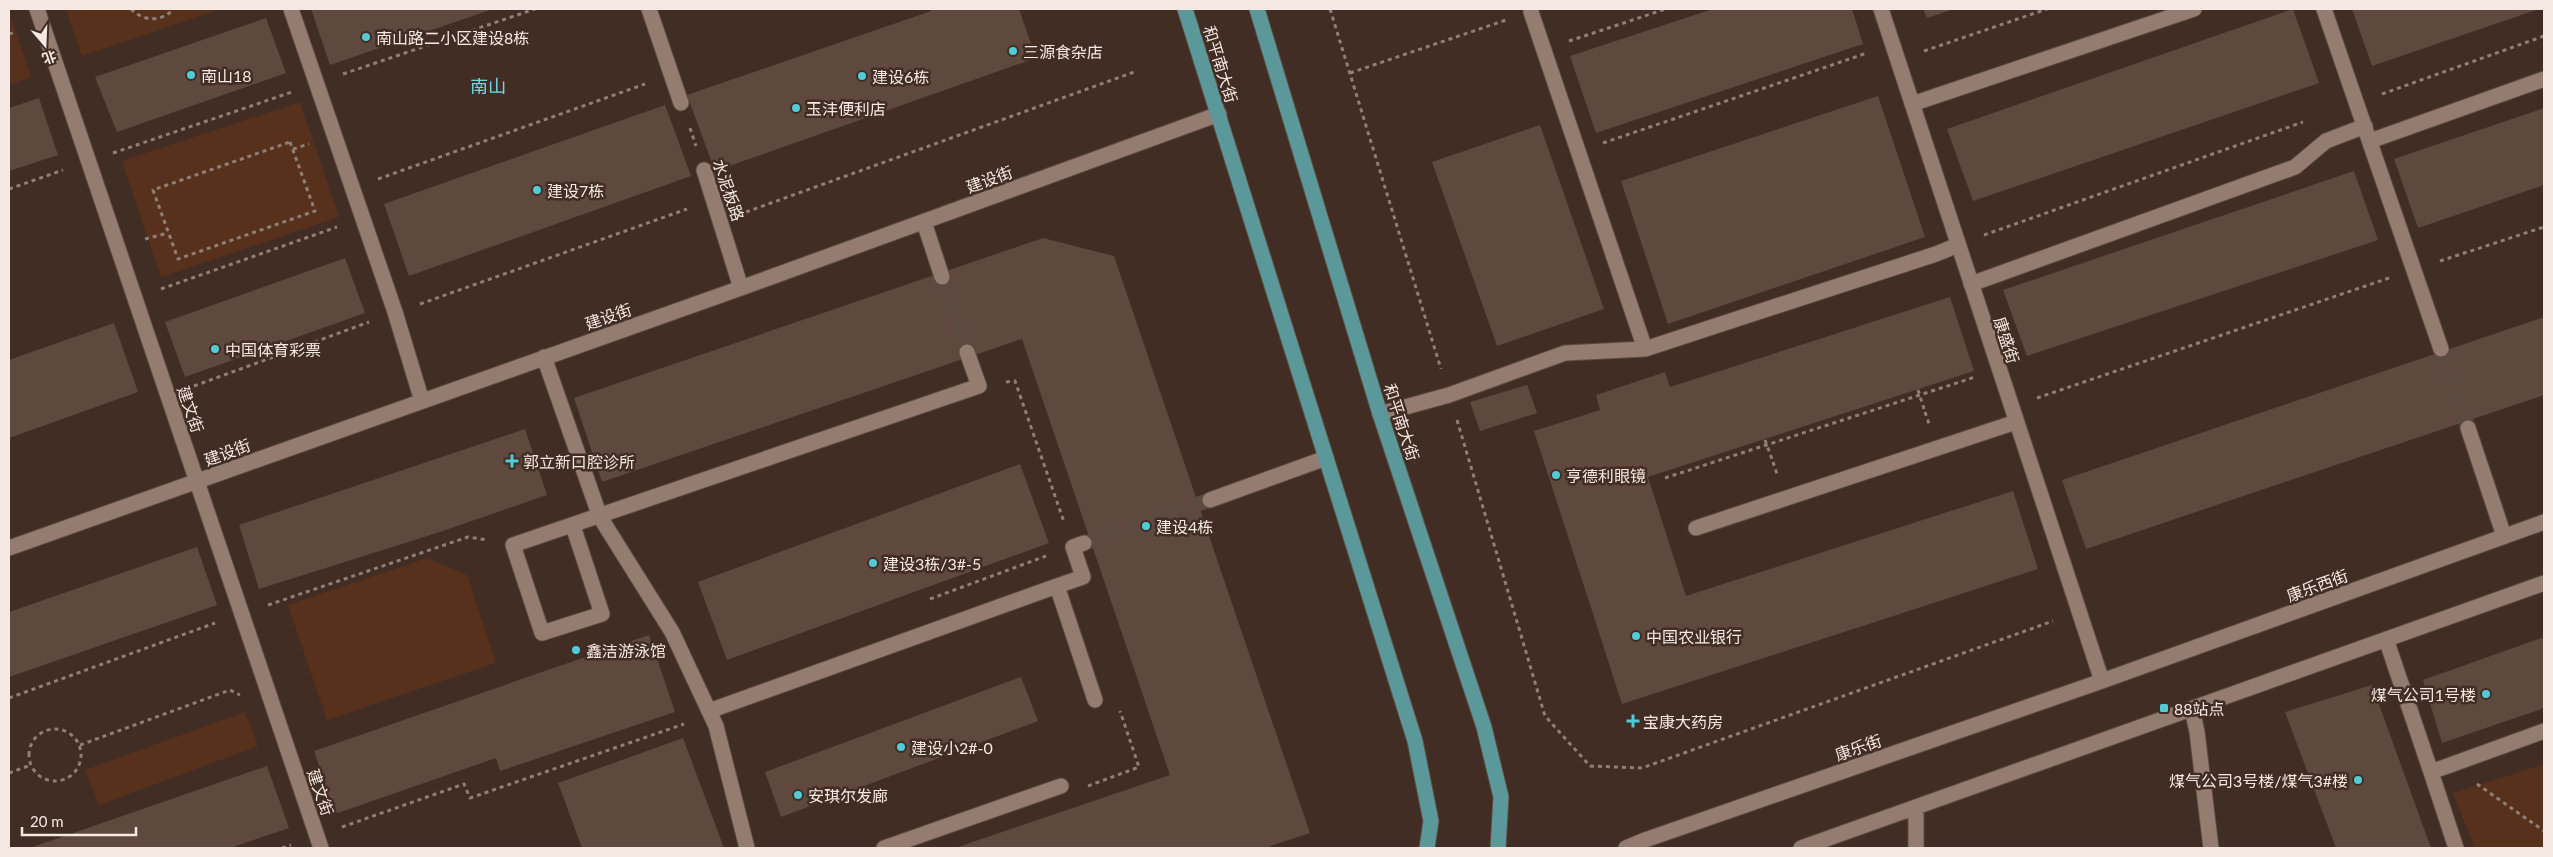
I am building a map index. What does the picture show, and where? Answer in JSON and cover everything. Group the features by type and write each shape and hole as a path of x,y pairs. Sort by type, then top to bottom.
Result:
{"main road":[{"name":"和平南大街","path":"1185,9 1415,741 1431,821 1426,848"},
{"name":"和平南大街","path":"1257,9 1380,414 1484,727 1501,797 1498,848"}],"street":[{"name":"建文街","path":"37,9 319,842"},
{"path":"291,9 395,312 422,401"},
{"path":"649,9 681,103"},
{"name":"康盛街","path":"1881,9 2102,681"},
{"path":"1912,104 2194,9"},
{"path":"2324,9 2441,349"},
{"path":"1531,12 1646,349"},
{"path":"2370,141 2544,79"},
{"name":"建设街","path":"9,548 741,288 1218,114"},
{"path":"1971,284 2295,167 2326,142 2365,126"},
{"name":"水泥板路","path":"704,170 722,221 741,288"},
{"path":"924,222 942,277"},
{"path":"1380,414 1449,395 1565,353 1646,349 1936,254 1958,245"},
{"path":"573,526 602,614 542,633 513,545 600,517 979,386 967,352"},
{"path":"544,357 600,517 672,632 716,726 746,848"},
{"path":"1696,528 2016,422"},
{"path":"2468,428 2504,536"},
{"path":"1210,500 1326,458"},
{"name":"康乐西街","path":"2102,681 2544,522"},
{"path":"709,712 1083,576 1078,545"},
{"path":"1801,848 2544,582"},
{"path":"1057,586 1096,700"},
{"path":"2386,639 2456,848"},
{"name":"康乐街","path":"1626,848 2102,681"},
{"path":"2192,709 2197,732 2211,848"},
{"path":"2431,772 2544,731"},
{"path":"884,848 1061,786"},
{"path":"1916,808 1916,848"}],"path":[{"path":"131,9 143,18 152,19 162,17 174,9"},
{"path":"9,189 535,9"},
{"path":"1544,50 1666,9"},
{"path":"1942,45 2046,9"},
{"path":"1350,73 1531,12"},
{"path":"2377,96 2544,36"},
{"path":"1579,152 1871,51"},
{"path":"722,221 1137,71"},
{"path":"353,188 671,74"},
{"name":"水泥板路","path":"681,103 704,170"},
{"path":"1958,245 2312,119"},
{"path":"290,142 315,211 178,259 153,190 290,142"},
{"path":"168,396 395,312 714,199"},
{"path":"135,298 362,218"},
{"path":"2011,407 2544,227"},
{"path":"1665,478 1978,376"},
{"path":"923,602 1078,545 1015,381 979,386"},
{"path":"1918,390 1925,412"},
{"path":"1765,440 1773,462"},
{"path":"9,698 242,613 468,537 513,545"},
{"path":"1590,766 1642,768 2078,612"},
{"path":"80,746 230,690 254,702 272,701"},
{"path":"1061,786 1083,788 1139,767 1119,708 1096,700"},
{"path":"319,842 464,784 470,798 687,723"},
{"path":"54,728 70,733 80,746 80,764 75,771 60,780 43,778 31,765 30,748 38,734 46,730 54,728"},
{"path":"9,773 31,765"},
{"path":"2449,765 2544,831"}],"shaded area":[{"path":"66,9 220,9 82,56"},
{"path":"9,12 31,77 9,85"},
{"path":"300,102 339,217 161,277 122,161"},
{"path":"427,558 467,575 496,663 327,720 288,605"},
{"path":"245,712 258,746 99,805 85,770"},
{"path":"2544,764 2544,848 2475,848 2453,793"}],"building":[{"name":"南山路二小区建设8栋","path":"311,9 493,9 330,65"},
{"name":"建设6栋","path":"930,9 1019,9 1036,58 715,171 687,95 931,11"},
{"path":"1713,9 1852,9 1863,44 1596,133 1570,56"},
{"path":"1923,9 1954,9 1927,18"},
{"path":"2293,9 2319,83 1973,201 1947,129"},
{"path":"2352,9 2539,9 2372,66"},
{"name":"南山18","path":"266,18 286,73 117,132 95,77"},
{"path":"1878,96 1925,237 1668,324 1621,181"},
{"path":"39,98 58,155 9,171 9,108"},
{"name":"建设7栋","path":"665,105 691,176 409,276 384,204"},
{"path":"2544,108 2544,185 2418,228 2394,159"},
{"path":"1540,125 1604,309 1497,346 1432,162"},
{"path":"2354,171 2378,240 2027,356 2003,290"},
{"name":"建设4栋","path":"1043,238 1114,256 1310,833 1265,848 955,848 1170,775 1022,339 602,482 574,398"},
{"path":"345,258 365,313 185,377 165,322"},
{"path":"1950,297 1974,371 1648,477 1686,596 2013,491 2038,569 1622,704 1534,431 1600,410 1596,395 1665,372 1670,387"},
{"path":"2544,317 2544,395 2086,549 2062,480"},
{"path":"114,323 138,392 9,438 9,360"},
{"path":"1527,385 1537,413 1480,431 1470,402"},
{"path":"525,429 547,495 440,532 259,589 239,525"},
{"name":"建设3栋/3#-5","path":"1020,464 1049,543 727,660 698,582"},
{"path":"197,547 217,605 9,677 9,612"},
{"path":"649,635 675,712 500,771 496,758 335,814 314,751"},
{"name":"煤气公司1号楼","path":"2544,637 2544,708 2442,743 2423,680"},
{"name":"建设小2#-0","path":"1021,677 1038,721 781,817 765,772"},
{"name":"煤气公司3号楼/煤气3#楼","path":"2372,685 2431,848 2336,848 2285,712"},
{"path":"683,738 724,848 582,848 558,783"},
{"path":"267,766 289,828 230,848 30,848"}],"tunnel":[{"path":"942,277 967,352"},
{"path":"2441,349 2468,428"},
{"path":"1084,543 1210,500"}],"place":[{"name":"南山路二小区建设8栋","path":"366,37"},
{"name":"三源食杂店","path":"1013,51"},
{"name":"南山18","path":"191,75"},
{"name":"建设6栋","path":"862,76"},
{"name":"玉沣便利店","path":"796,108"},
{"name":"建设7栋","path":"537,190"},
{"name":"中国体育彩票","path":"215,349"},
{"name":"郭立新口腔诊所","path":"512,461"},
{"name":"亨德利眼镜","path":"1556,475"},
{"name":"建设4栋","path":"1146,526"},
{"name":"建设3栋/3#-5","path":"873,563"},
{"name":"中国农业银行","path":"1636,636"},
{"name":"鑫洁游泳馆","path":"576,650"},
{"name":"煤气公司1号楼","path":"2486,694"},
{"name":"88站点","path":"2164,708"},
{"name":"宝康大药房","path":"1633,721"},
{"name":"建设小2#-0","path":"901,747"},
{"name":"煤气公司3号楼/煤气3#楼","path":"2358,780"},
{"name":"安琪尔发廊","path":"798,795"}],"district":[{"name":"南山","path":"488,86"}]}
